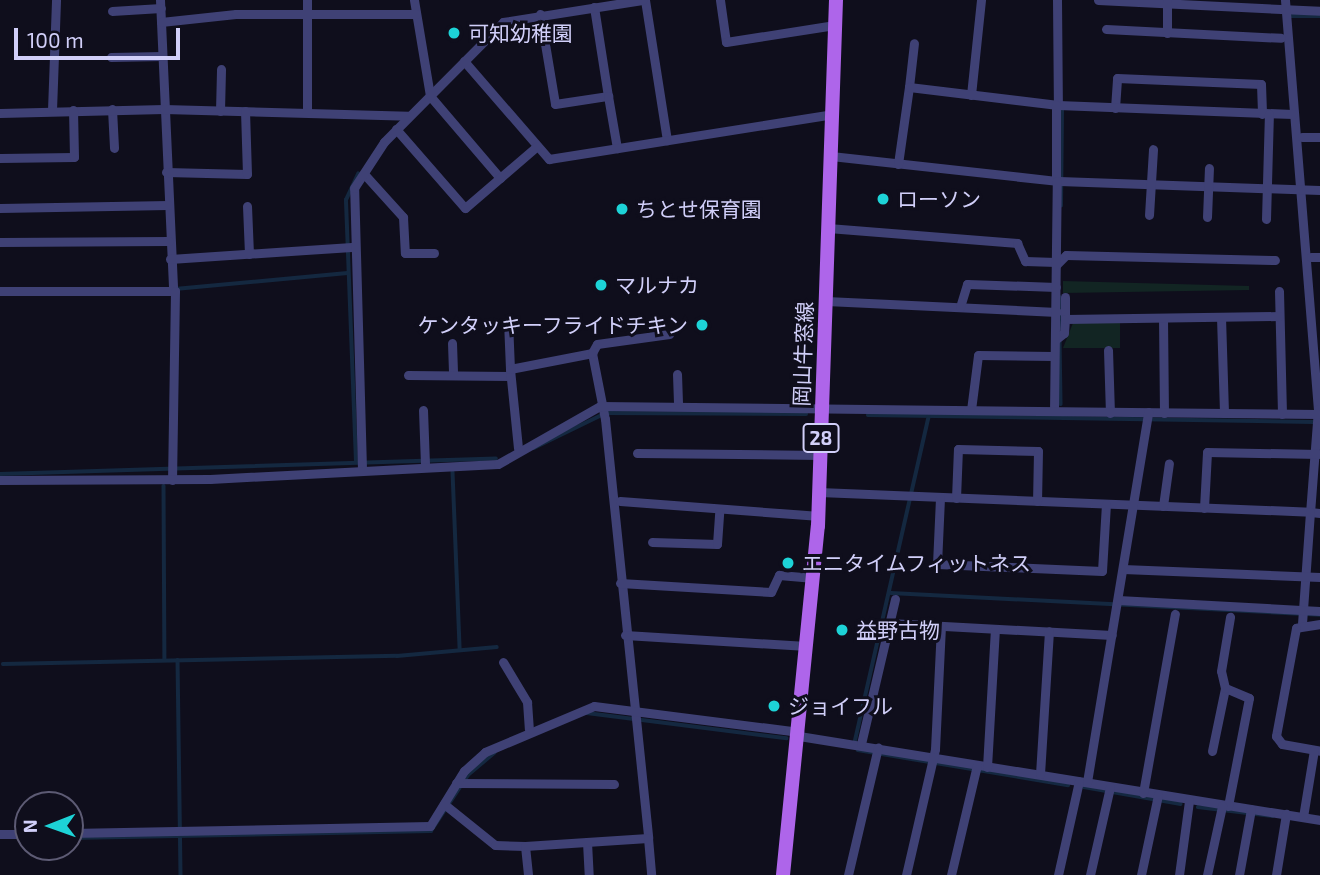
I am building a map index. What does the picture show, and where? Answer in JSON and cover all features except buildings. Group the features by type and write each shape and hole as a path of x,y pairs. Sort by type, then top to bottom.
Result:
{"main road":[{"name":"岡山牛窓線","path":"783,875 819,516 822,407 820,340 826,301 822,273 828,228 836,0"}],"street":[{"path":"52,110 56,0"},
{"path":"307,0 307,111"},
{"path":"414,0 430,96 500,178"},
{"path":"362,464 348,247 352,196 396,129 408,116 503,22 643,0 667,140"},
{"path":"720,0 726,43 835,25"},
{"path":"971,95 981,0"},
{"path":"1057,0 1058,338"},
{"path":"1098,0 1285,12 1320,11"},
{"path":"1285,0 1293,114 1314,317 1318,418 1315,512 1303,615 1296,628 1276,736 1282,744 1317,750 1303,817"},
{"path":"1167,3 1167,33"},
{"path":"112,11 160,4 173,289 172,475"},
{"path":"594,7 617,148"},
{"path":"161,22 308,14 416,13"},
{"path":"541,14 555,104 608,96"},
{"path":"1106,29 1281,38"},
{"path":"898,163 914,43"},
{"path":"111,57 162,56"},
{"path":"464,61 548,159 832,114"},
{"path":"220,111 221,69"},
{"path":"1115,108 1117,78 1261,84 1265,114 1266,219"},
{"path":"909,87 1059,105 1293,114"},
{"path":"0,113 164,108 408,116"},
{"path":"112,109 114,148"},
{"path":"0,158 74,157 72,110"},
{"path":"166,172 247,174 245,111"},
{"path":"396,129 465,208 537,146"},
{"path":"1302,137 1320,137"},
{"path":"1149,215 1153,149"},
{"path":"831,156 1059,181 1320,190"},
{"path":"1207,216 1209,168"},
{"path":"365,175 402,217 405,253 433,253"},
{"path":"0,208 168,205"},
{"path":"247,206 249,254"},
{"path":"828,228 1017,243 1025,261 1276,260"},
{"path":"0,242 169,241"},
{"path":"170,259 348,247"},
{"path":"960,307 967,284 1056,287"},
{"path":"0,291 173,289"},
{"path":"1279,291 1282,414"},
{"path":"1054,411 1053,356 1065,319 1065,296"},
{"path":"826,301 1057,312"},
{"path":"1065,319 1279,316"},
{"path":"1221,317 1224,413"},
{"path":"1163,318 1164,413"},
{"path":"508,321 518,448"},
{"path":"651,875 602,412 592,353 597,344 669,334"},
{"path":"452,343 453,375"},
{"path":"1108,351 1110,413"},
{"path":"408,375 510,372 592,353"},
{"path":"971,410 978,355 1053,356"},
{"path":"677,373 678,406"},
{"path":"0,480 172,475 424,461 498,464 518,448 602,412 678,406 1054,411 1148,417 1164,413 1282,414 1318,418"},
{"path":"423,410 424,461"},
{"path":"1058,875 1083,782 1112,635 1148,417"},
{"path":"956,498 958,449 1038,451 1037,501"},
{"path":"1204,508 1207,452 1317,454"},
{"path":"637,453 821,455"},
{"path":"1163,506 1169,463"},
{"path":"819,492 1315,512"},
{"path":"940,498 937,564 1102,571 1106,504"},
{"path":"620,501 705,506 719,512 819,516"},
{"path":"652,542 717,544 719,512"},
{"path":"1123,569 1320,577"},
{"path":"620,583 771,592 779,575 814,578"},
{"path":"857,744 895,599"},
{"path":"1117,603 1303,615 1320,611"},
{"path":"1143,793 1175,614"},
{"path":"1303,615 1320,624"},
{"path":"1212,751 1225,688 1221,671 1230,617"},
{"path":"889,623 1112,635"},
{"path":"906,875 932,762 941,626"},
{"path":"987,766 995,628"},
{"path":"1040,774 1049,631"},
{"path":"625,635 807,646"},
{"path":"503,662 527,702 529,729"},
{"path":"1207,875 1249,698 1225,688"},
{"path":"84,833 430,826 447,807 485,752 529,729 594,706 799,734 857,744 877,752 932,762 1040,774 1083,782 1109,791 1143,793 1158,799 1189,800 1223,809 1286,814 1320,820"},
{"path":"848,875 877,752"},
{"path":"951,875 976,769"},
{"path":"461,785 614,784"},
{"path":"1090,875 1109,791"},
{"path":"1141,875 1158,799"},
{"path":"1179,875 1189,800"},
{"path":"447,807 495,845 525,846 648,838"},
{"path":"1239,875 1251,813"},
{"path":"1276,875 1286,814"},
{"path":"587,842 589,875"},
{"path":"525,846 528,875"}],"green space":[{"path":"1063,281 1249,286 1249,290 1063,293"},
{"path":"1120,322 1120,348 1063,348 1073,323"}],"waterway":[{"path":"1287,16 1320,16"},
{"path":"1061,206 1062,105"},
{"path":"356,462 346,200 358,174"},
{"path":"175,289 347,273"},
{"path":"1060,297 1060,328"},
{"path":"1060,339 1061,404"},
{"path":"534,448 606,413 806,414"},
{"path":"868,415 1314,422"},
{"path":"854,745 929,416"},
{"path":"0,474 496,458"},
{"path":"453,472 460,649"},
{"path":"164,486 165,659"},
{"path":"891,593 1320,615"},
{"path":"3,664 397,656 497,647"},
{"path":"178,660 181,875"},
{"path":"587,713 786,738"},
{"path":"858,750 1068,785"},
{"path":"84,838 431,831 468,775 494,753"},
{"path":"1084,787 1181,804"},
{"path":"1198,807 1272,816"}],"place":[{"name":"可知幼稚園","path":"454,33"},
{"name":"ローソン","path":"883,199"},
{"name":"ちとせ保育園","path":"622,209"},
{"name":"マルナカ","path":"601,285"},
{"name":"ケンタッキーフライドチキン","path":"702,325"},
{"name":"エニタイムフィットネス","path":"788,563"},
{"name":"益野古物","path":"842,630"},
{"name":"ジョイフル","path":"774,706"}]}
